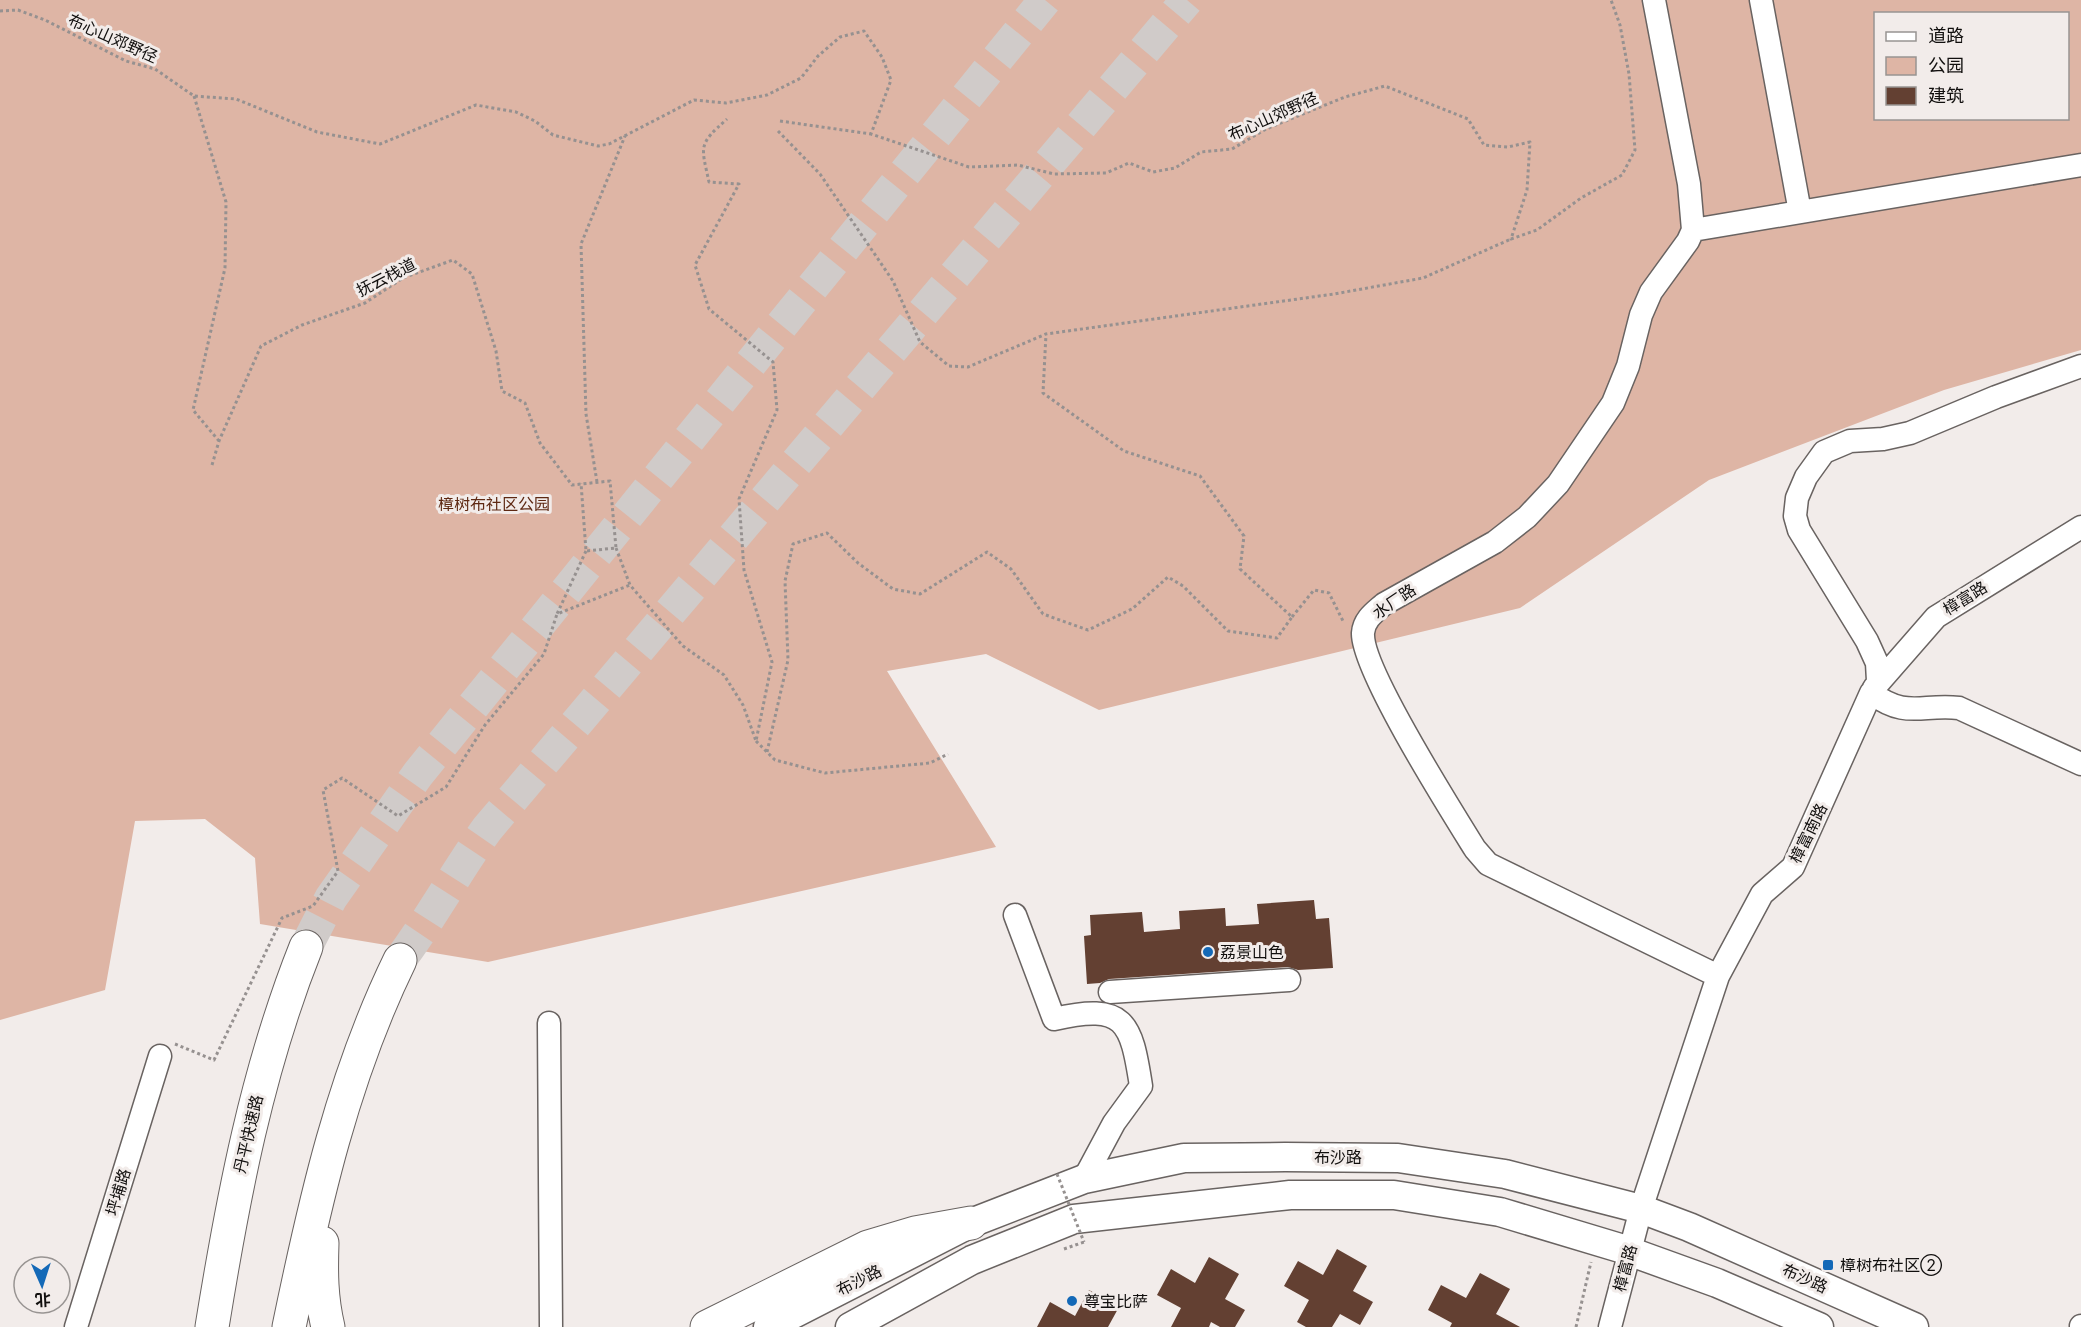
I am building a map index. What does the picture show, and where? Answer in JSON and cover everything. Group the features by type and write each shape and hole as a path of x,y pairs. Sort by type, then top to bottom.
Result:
{"highway":[{"name":"丹平快速路","path":"212,1327 248,1129 271,1043 306,947"},
{"path":"289,1327 332,1139 356,1060 400,960"},
{"path":"193,1327 212,1221 236,1128 271,1043"},
{"path":"328,1327 321,1279 322,1239 332,1139"},
{"path":"708,1327 761,1315 868,1246 915,1233 971,1223"}],"main road":[{"name":"布沙路","path":"971,1223 1071,1176 1184,1158 1398,1158 1505,1174 1641,1209 1689,1227 1914,1327"},
{"path":"1500,1212 1505,1174"},
{"path":"850,1327 972,1260 1074,1219 1290,1195 1394,1195 1500,1212 1630,1251 1717,1283 1819,1327"}],"street":[{"path":"1654,0 1689,184 1693,230 2081,165"},
{"path":"1761,0 1800,212"},
{"name":"水厂路","path":"1693,230 1688,242 1651,292 1641,315 1628,366 1613,403 1558,484 1527,517 1495,542 1384,604 1368,617 1363,632 1373,668 1402,724 1475,849 1488,864 1718,976"},
{"path":"2081,366 1996,396 1910,433 1883,439 1850,441 1824,452 1806,477 1797,498 1795,516 1799,530 1867,642 1877,663 1874,687 1883,702 1908,711 1944,706 1959,708 2081,764"},
{"name":"樟富路","path":"1874,687 1935,617 2081,527"},
{"name":"樟富南路","path":"1641,1209 1718,976 1762,894 1793,867 1874,687"},
{"path":"1015,915 1054,1019 1080,1013 1105,1013 1126,1028 1134,1043 1141,1086 1071,1176"},
{"path":"1110,992 1289,980"},
{"path":"549,1023 550,1327"},
{"name":"坪埔路","path":"76,1327 160,1056"},
{"name":"樟富路","path":"1610,1327 1641,1209"}],"path":[{"path":"778,131 820,174 893,281 920,342 950,366 968,367 1046,334 1334,294 1423,278 1537,230 1581,198 1622,175 1635,150 1629,74 1620,25 1611,0"},
{"name":"布心山郊野径","path":"0,11 18,10 45,20 126,61 155,69 194,96"},
{"path":"219,441 193,410 225,268 226,202 194,96 236,99 317,132 380,144 476,105 516,112 535,121 553,135 598,146 609,144 694,100 726,103 767,95 801,78 818,56 840,37 864,31 882,57 891,80 872,134 780,121"},
{"name":"布心山郊野径","path":"872,134 969,167 1018,165 1054,174 1106,173 1130,164 1153,172 1175,168 1202,152 1232,149 1266,129 1345,97 1385,86 1468,119 1484,145 1508,147 1530,142 1527,190 1511,239"},
{"path":"727,119 705,139 702,151 709,182 739,184 694,265 709,309 773,362 777,410 739,499 744,570 772,662 756,741"},
{"path":"597,482 586,414 581,244 626,135"},
{"name":"抚云栈道","path":"212,465 219,441 261,346 302,325 365,303 403,278 453,260 472,274 496,351 502,391 525,403 540,443 572,485 581,483"},
{"path":"1046,334 1043,393 1124,451 1200,477 1244,536 1240,569 1292,617"},
{"path":"160,1056 166,1040 214,1060 282,918 313,906 338,871 323,790 342,778 398,816 446,787 485,724 544,654 557,614 586,551 581,483 610,481 616,548 630,585 683,646 724,675 743,705 756,741 775,760 825,773 930,764 948,754"},
{"path":"767,752 788,660 786,581 793,544 827,533 858,563 893,589 920,594 987,552 1011,569 1043,614 1088,630 1132,609 1168,577 1183,586 1228,631 1277,638 1314,590 1329,593 1343,616 1345,627"},
{"path":"586,551 616,548"},
{"path":"557,614 630,585"},
{"path":"1071,1176 1084,1242"},
{"path":"1576,1327 1596,1241"}],"green space":[{"name":"樟树布社区公园","path":"0,0 2081,0 2081,350 1944,390 1709,480 1520,608 1099,710 986,654 887,671 996,847 488,962 260,924 255,858 205,819 135,821 105,990 0,1020"}],"building":[{"name":"荔景山色","path":"1314,900 1316,919 1329,918 1333,968 1298,970 1288,967 1109,979 1100,983 1087,984 1084,936 1091,935 1090,915 1142,912 1144,932 1180,929 1179,911 1225,908 1226,926 1259,924 1257,904"},
{"path":"1337,1249 1367,1266 1353,1291 1373,1302 1360,1325 1340,1314 1332,1327 1306,1327 1297,1322 1309,1300 1284,1286 1298,1261 1323,1275"},
{"path":"1209,1257 1239,1274 1225,1299 1245,1310 1235,1327 1220,1327 1211,1322 1209,1327 1171,1327 1181,1308 1157,1295 1171,1269 1195,1283"},
{"path":"1480,1273 1510,1289 1496,1314 1520,1327 1450,1327 1452,1323 1428,1310 1441,1285 1466,1298"},
{"path":"1089,1290 1119,1307 1108,1327 1037,1327 1050,1302 1075,1316"}],"tunnel":[{"path":"306,947 331,898 418,774 1045,0"},
{"path":"400,960 487,829 1187,0"}],"place":[{"name":"荔景山色","path":"1208,952"},
{"name":"樟树布社区②","path":"1828,1265"},
{"name":"尊宝比萨","path":"1072,1301"}]}
